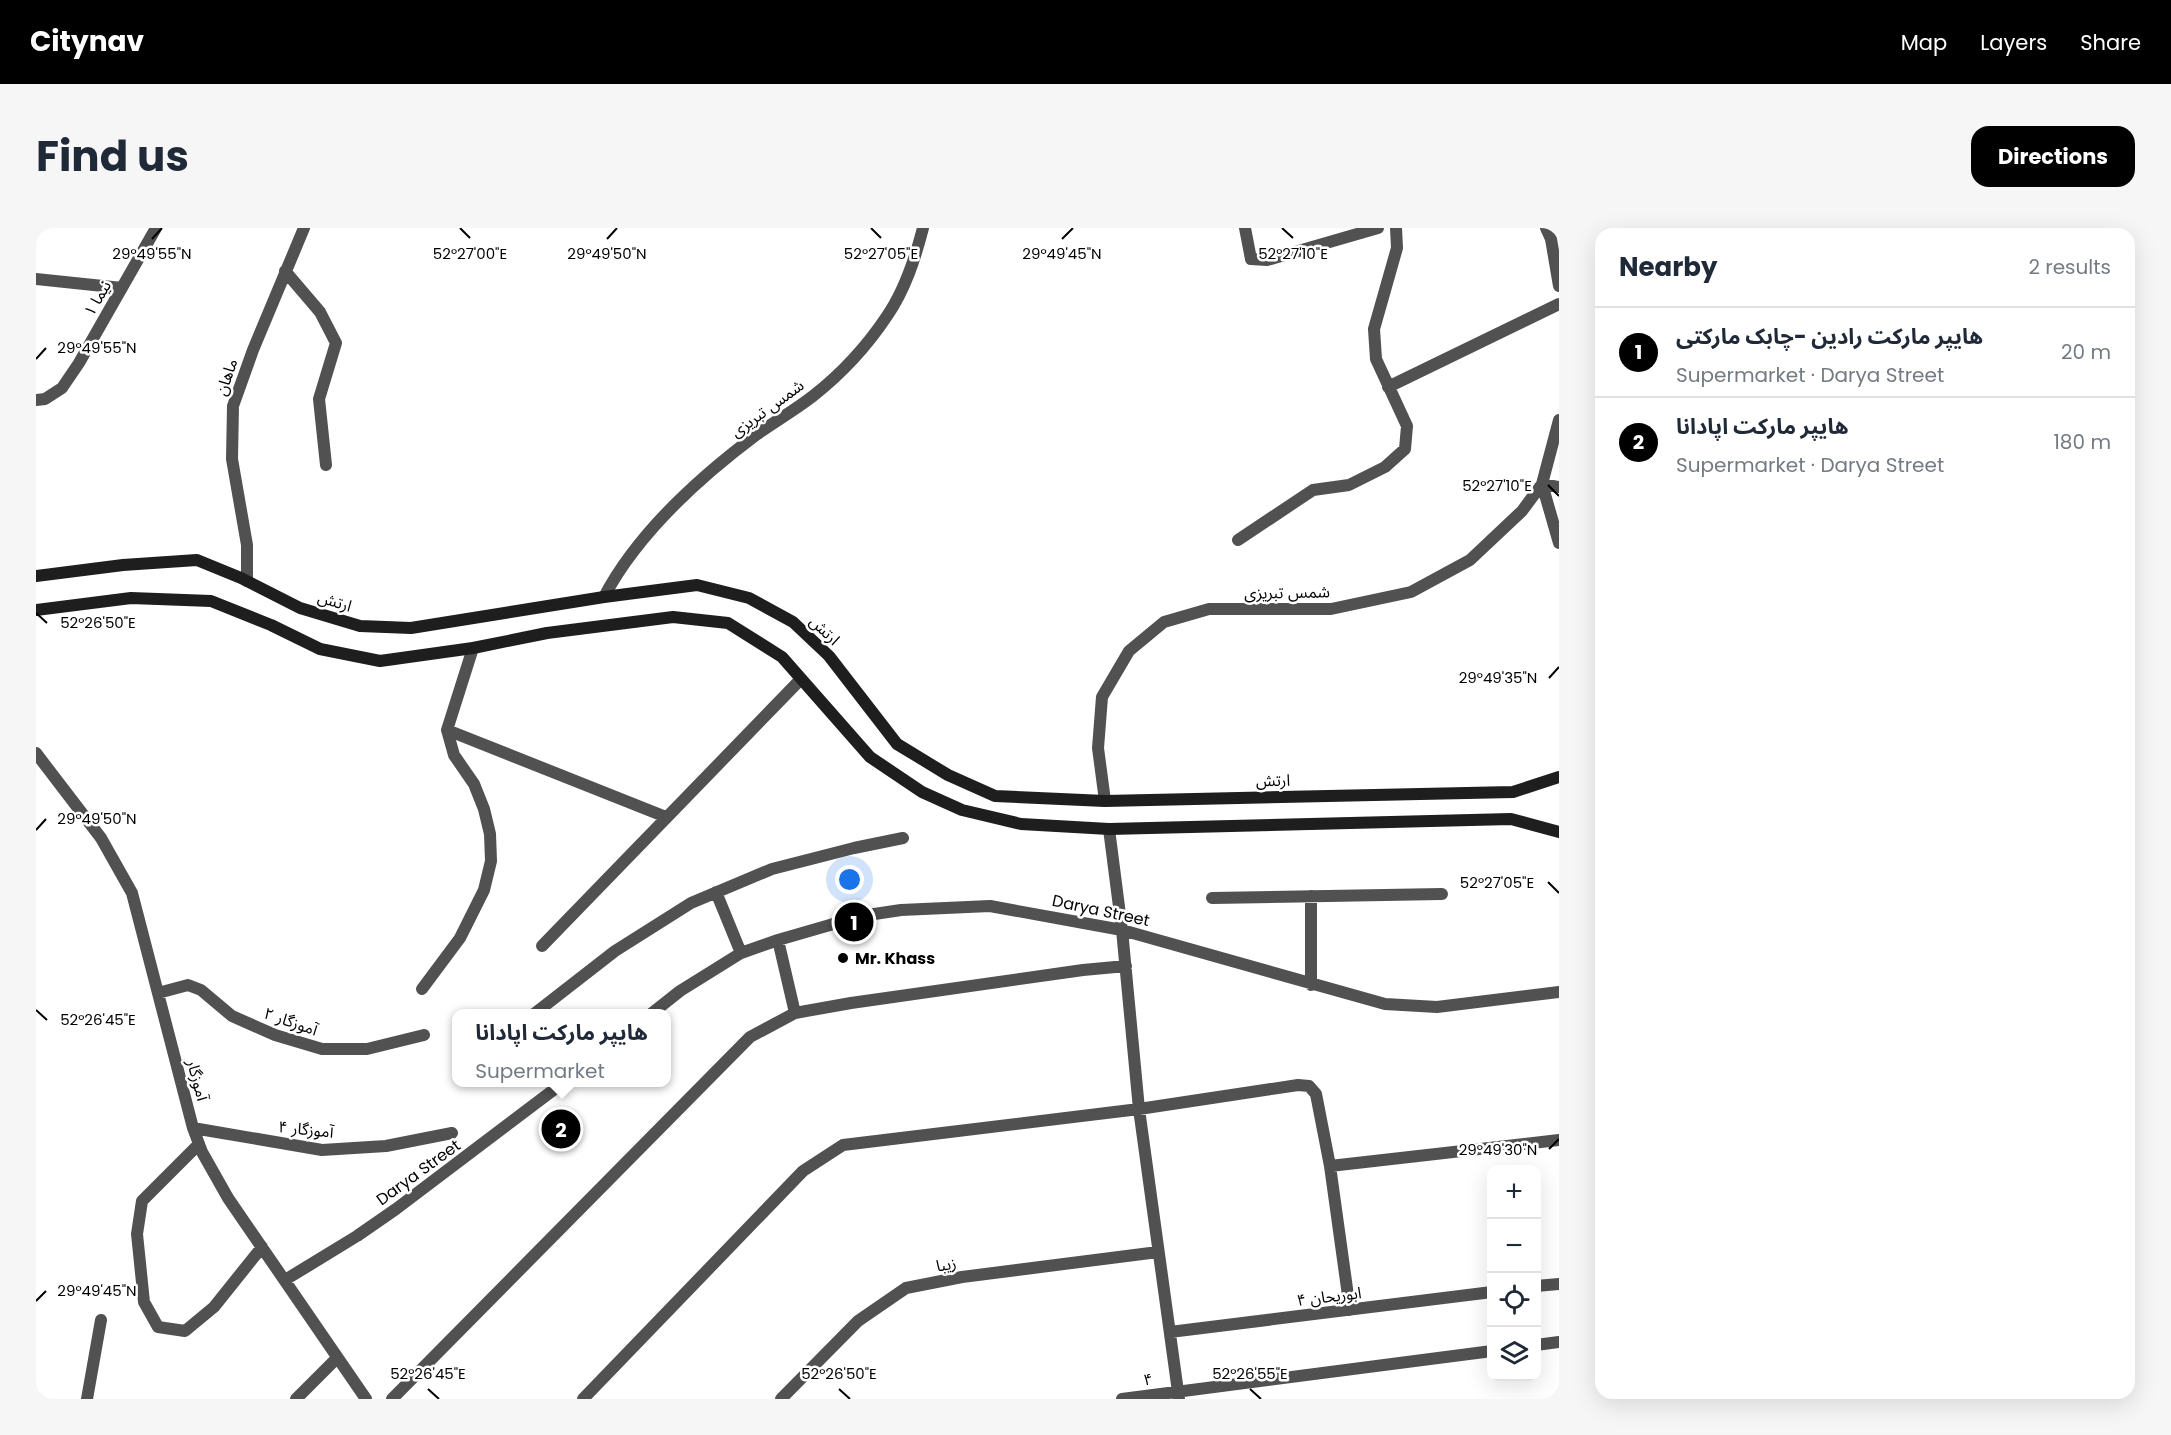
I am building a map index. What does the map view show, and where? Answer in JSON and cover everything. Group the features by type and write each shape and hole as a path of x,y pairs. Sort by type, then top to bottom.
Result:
{"main road":[{"name":"ارتش","path":"36,576 123,565 198,560 247,581 300,608 360,626 411,628 604,597 696,585 749,598 793,622 829,656 897,744 948,775 995,796 1105,801 1513,792 1559,777"},
{"path":"36,610 131,598 211,602 320,649 380,661 473,648 547,633 673,617 728,623 782,657 870,757 922,792 962,810 1021,824 1109,829 1511,819 1559,832"}],"street":[{"name":"نیما ۱","path":"36,400 45,399 62,388 156,228"},
{"name":"ماهان","path":"247,581 247,545 232,459 233,406 253,350 304,228"},
{"name":"شمس تبریزی","path":"604,597 616,575 656,526 702,480 756,435 813,396 853,360 888,316 912,268 924,228"},
{"path":"1245,228 1251,259 1267,260 1378,228"},
{"path":"1238,540 1312,490 1349,485 1384,467 1405,449 1407,426 1376,359 1374,329 1397,248 1396,228"},
{"path":"1546,228 1551,239 1559,286"},
{"path":"285,271 320,312 336,343 319,399 326,465"},
{"path":"36,279 122,288"},
{"path":"1388,387 1559,304"},
{"name":"شمس تبریزی","path":"1105,801 1098,748 1102,697 1129,651 1164,622 1209,609 1330,609 1411,592 1470,560 1522,511 1542,484 1559,420"},
{"path":"1559,487 1542,484 1559,543"},
{"path":"422,989 460,938 484,890 491,861 490,834 484,809 474,784 454,755 447,730 473,648"},
{"path":"542,946 801,679"},
{"path":"447,730 666,817"},
{"name":"آموزگار","path":"36,753 101,838 132,893 199,1144 228,1198 366,1399"},
{"path":"1109,829 1126,966 1139,1109 1179,1395"},
{"path":"540,1009 615,951 691,903 772,869 903,838"},
{"path":"716,892 741,953"},
{"path":"1212,898 1442,894"},
{"path":"1311,896 1311,985"},
{"name":"Darya Street","path":"657,1009 680,991 741,953 778,940 861,916 901,910 990,906 1122,930 1385,1005 1437,1007 1559,992"},
{"path":"778,940 795,1013"},
{"path":"392,1399 750,1037 795,1013 1083,970 1126,966"},
{"name":"آموزگار ۲","path":"158,993 188,985 201,990 232,1016 274,1035 322,1049 367,1049 424,1035"},
{"path":"583,1399 803,1171 843,1145 1139,1109 1299,1085 1309,1086 1316,1094 1330,1166 1350,1310"},
{"name":"Darya Street","path":"285,1280 396,1209 559,1087"},
{"name":"آموزگار ۴","path":"193,1128 322,1150 386,1146 452,1133"},
{"path":"1330,1166 1559,1140"},
{"path":"199,1144 142,1201 136,1234 144,1302 158,1327 185,1331 214,1307 262,1247"},
{"name":"زیبا","path":"781,1399 858,1321 906,1288 962,1277 1158,1252"},
{"path":"1541,1286 1559,1284"},
{"name":"ابوریحان ۴","path":"1170,1332 1487,1293"},
{"path":"87,1399 101,1320"},
{"path":"1541,1344 1559,1342"},
{"name":"۴","path":"1122,1399 1179,1395 1487,1352"},
{"path":"296,1399 337,1358"}],"place":[{"name":"هایپر مارکت رادین -چابک مارکتی","path":"854,922"},
{"name":"Mr. Khass","path":"843,958"},
{"name":"هایپر مارکت اپادانا","path":"561,1129"}]}
